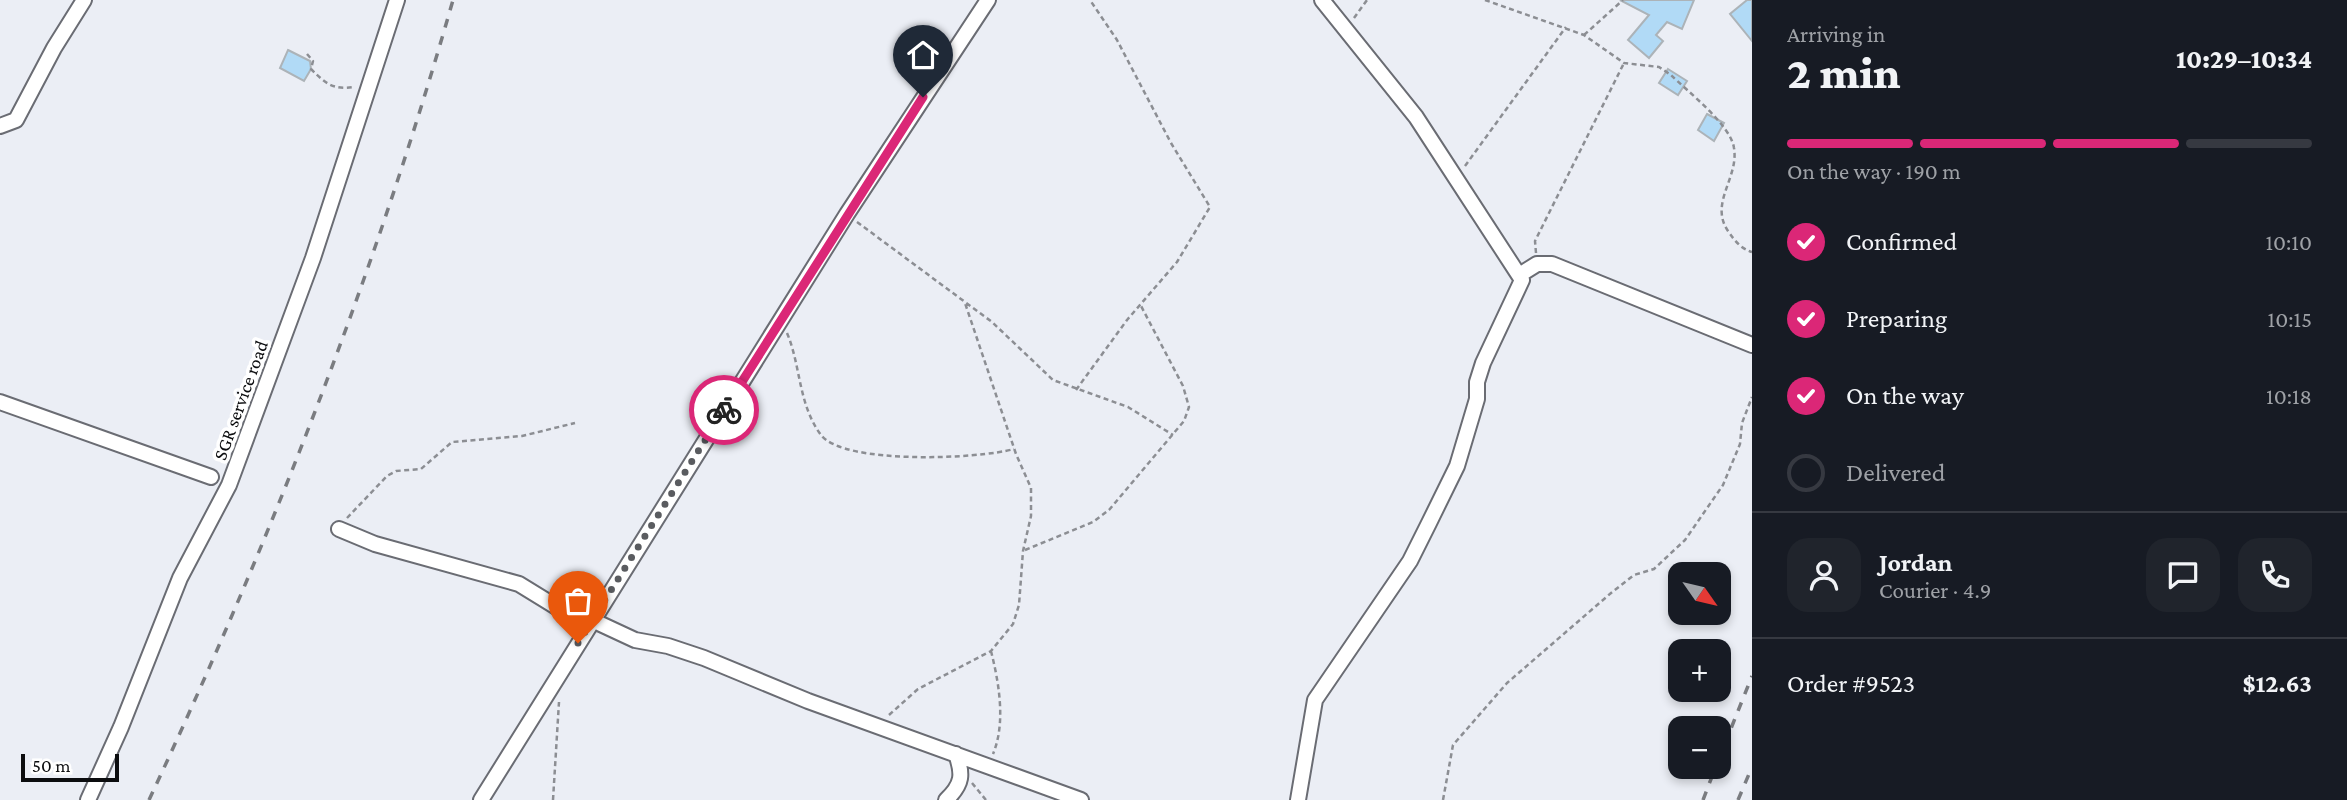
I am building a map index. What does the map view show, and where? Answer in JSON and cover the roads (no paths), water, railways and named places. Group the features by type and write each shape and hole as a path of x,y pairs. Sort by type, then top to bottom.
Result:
{"street":[{"path":"0,126 16,120 54,48 85,0"},
{"name":"SGR service road","path":"88,800 121,727 180,578 229,485 313,258 397,0"},
{"path":"481,800 781,320 988,0"},
{"path":"1298,800 1315,700 1410,561 1447,486 1469,426 1483,363 1522,280 1521,274 1416,117 1322,0"},
{"path":"1521,274 1536,264 1552,264 1752,345"},
{"path":"0,402 211,477"},
{"path":"339,529 375,544 519,584 590,623 635,640 704,657 808,701 1081,800"},
{"path":"946,800 961,782 963,773 956,754"}],"railway":[{"path":"149,800 237,605 317,406 390,204 453,0"},
{"path":"1731,728 1752,676"},
{"path":"1738,800 1752,767"},
{"path":"1703,800 1711,779"}]}
